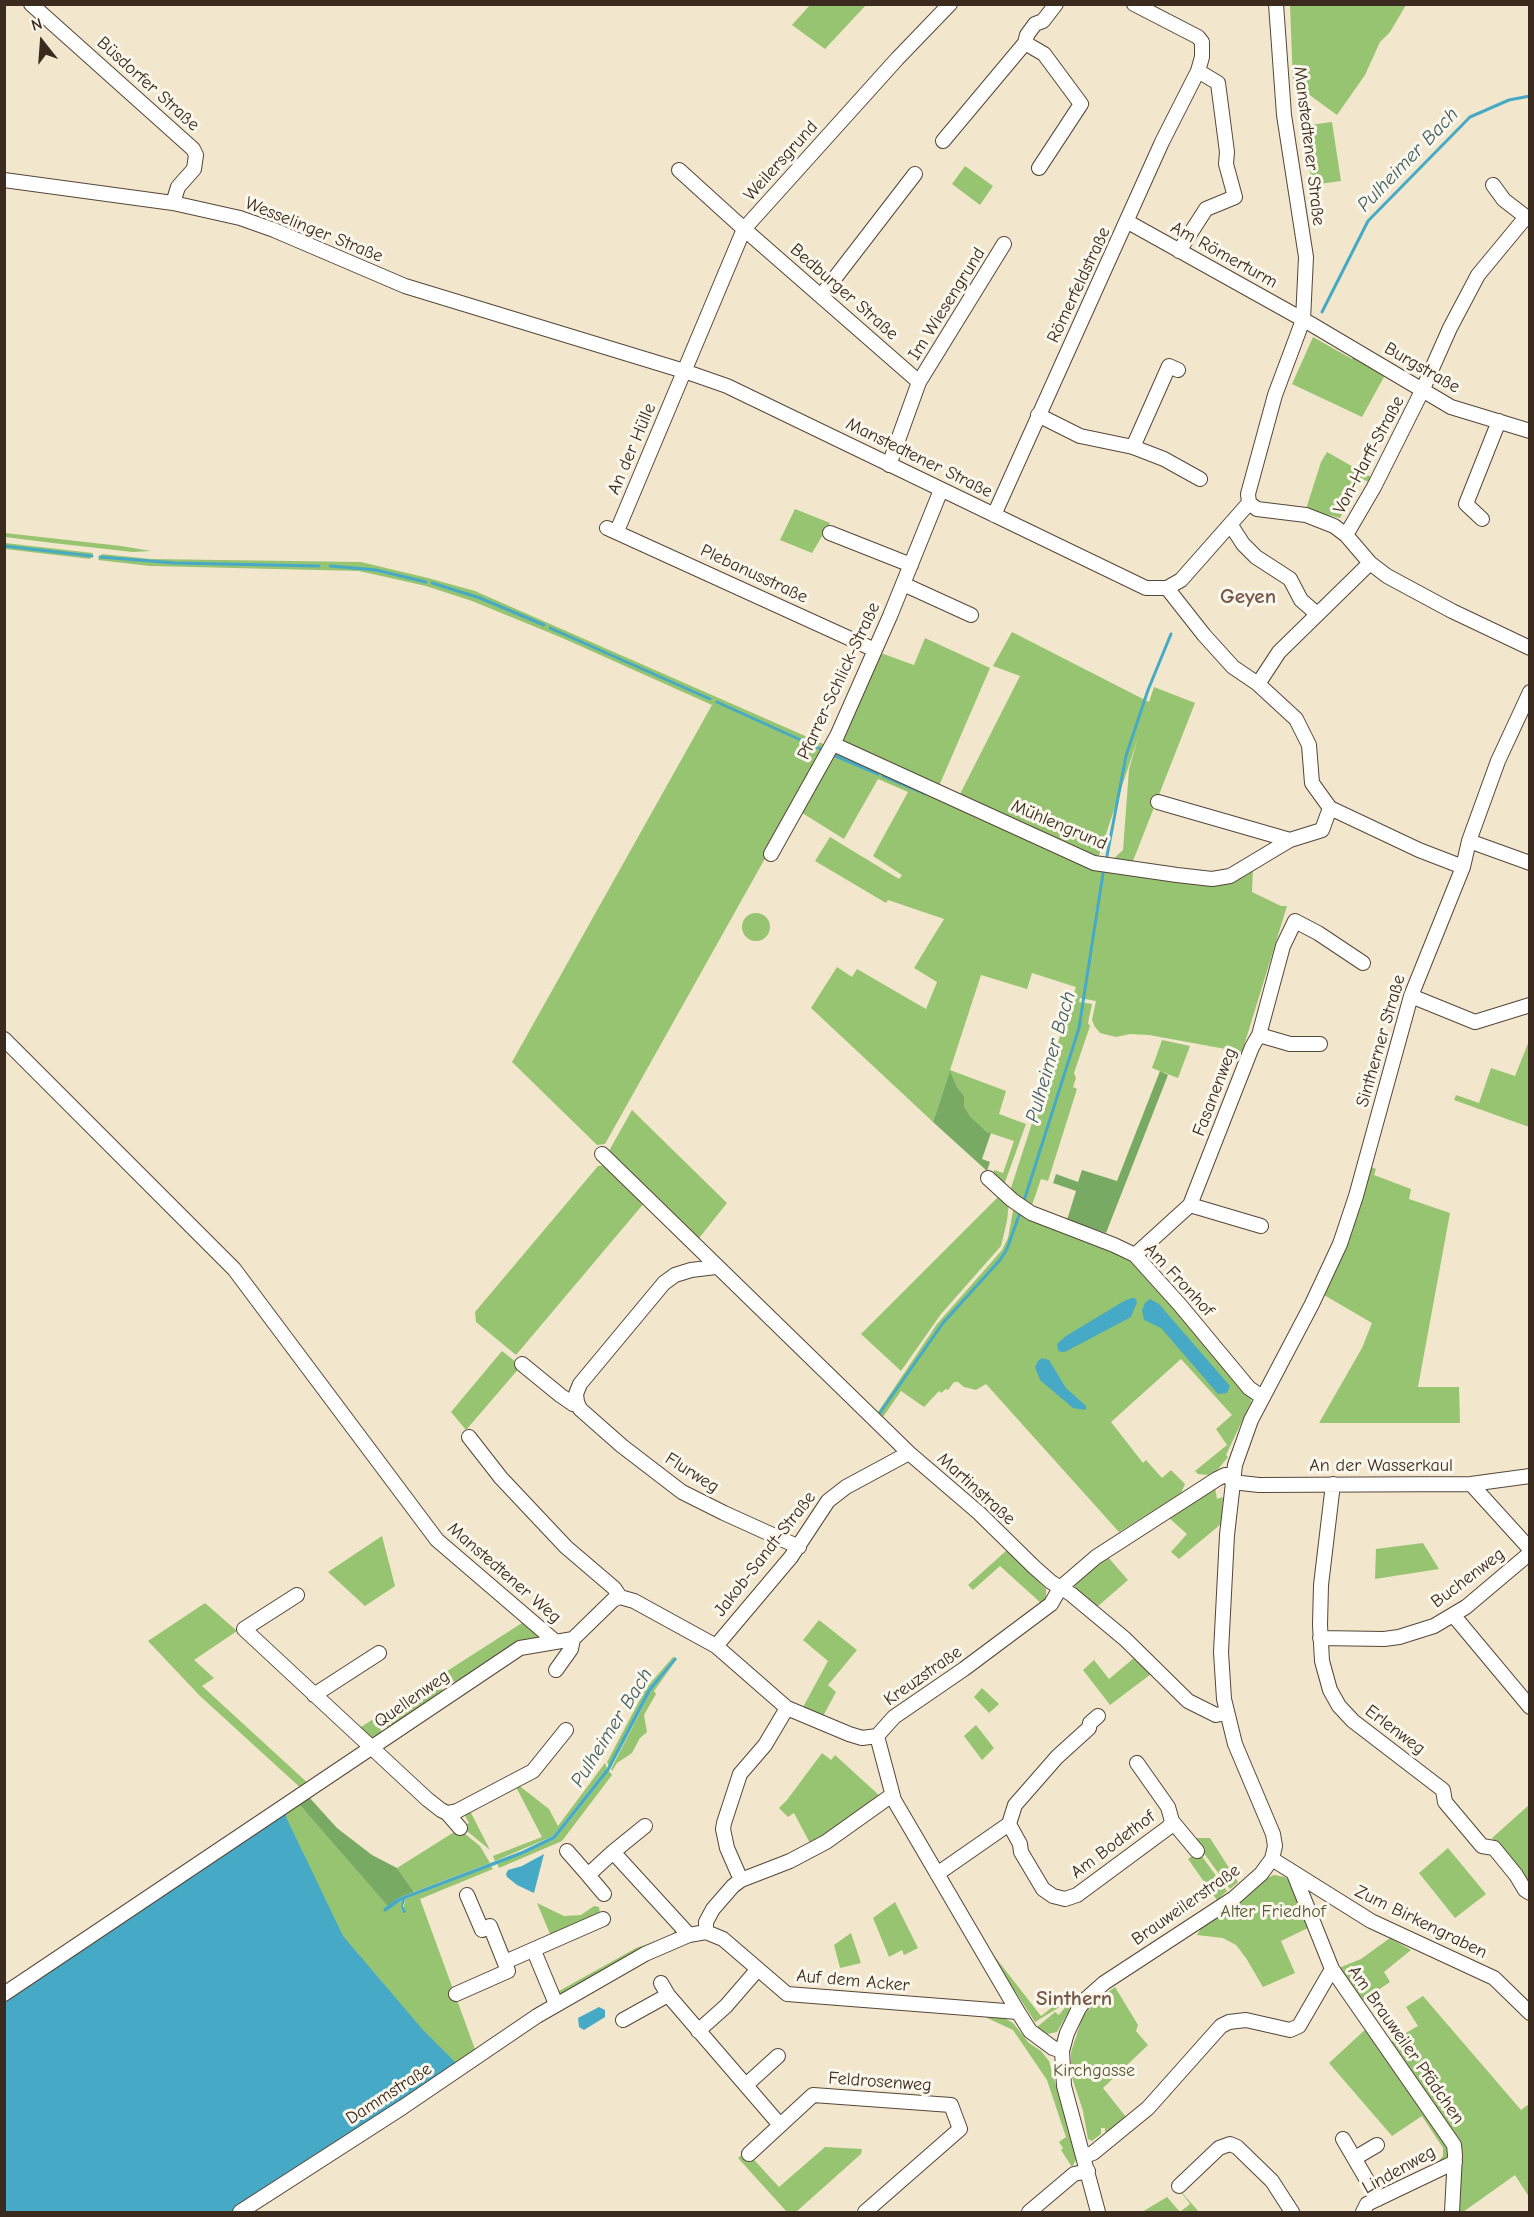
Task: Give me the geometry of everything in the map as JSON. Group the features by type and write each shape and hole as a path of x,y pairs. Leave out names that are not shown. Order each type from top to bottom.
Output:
{"street":[{"name":"Büsdorfer Straße","path":"31,4 193,148 196,155 194,169 178,187 173,203"},
{"name":"Weilersgrund","path":"684,371 744,230 897,59 950,4"},
{"path":"943,141 1025,43 1027,35 1035,24 1043,21 1056,4"},
{"name":"Römerfeldstraße","path":"994,515 1128,222 1162,142 1198,72 1203,50 1198,37 1134,4"},
{"name":"Manstedtener Straße","path":"1249,504 1248,494 1275,395 1303,320 1306,257 1284,115 1276,4"},
{"path":"1025,43 1044,54 1081,104 1039,168"},
{"path":"1179,251 1206,209 1235,196 1226,164 1227,152 1218,83 1198,72"},
{"name":"Bedburger Straße","path":"679,170 744,230 919,382"},
{"path":"821,296 915,174"},
{"name":"Wesselinger Straße","path":"4,180 173,203 219,212 260,225 405,286 568,336"},
{"path":"1493,184 1504,200 1528,218"},
{"name":"Von-Harff-Straße","path":"1346,535 1374,487 1478,275 1528,218"},
{"name":"Am Römerturm","path":"1128,222 1303,320"},
{"name":"Im Wiesengrund","path":"919,382 1004,244"},
{"path":"1279,306 1293,301 1304,293"},
{"name":"Burgstraße","path":"1303,320 1451,407 1530,431"},
{"name":"Manstedtener Straße","path":"568,336 727,386 1146,588 1167,588"},
{"path":"1133,447 1169,366 1178,370"},
{"name":"An der Hülle","path":"612,530 684,371"},
{"path":"889,465 919,382"},
{"path":"1038,415 1080,436 1133,447 1164,459 1200,479"},
{"path":"1482,519 1466,504 1499,421"},
{"name":"Pfarrer-Schlick-Straße","path":"771,854 833,744 903,584 940,490"},
{"path":"1463,867 1419,850 1330,807 1312,783 1310,745 1296,719 1258,684 1233,667 1167,588 1181,580 1249,504 1257,509 1306,515 1334,526 1346,535 1370,563 1387,576 1530,648"},
{"path":"1229,526 1256,557 1290,579 1301,600 1317,614"},
{"name":"Plebanusstraße","path":"612,530 875,650"},
{"path":"830,533 910,565"},
{"path":"1258,684 1279,652 1370,563"},
{"path":"903,584 971,615"},
{"name":"Sintherner Straße","path":"1262,1398 1312,1304 1340,1244 1356,1196 1411,996 1463,867 1469,841 1498,761 1530,692"},
{"name":"Mühlengrund","path":"833,744 1104,865 1220,879 1230,876 1290,840 1322,830 1330,807"},
{"path":"1158,802 1290,840"},
{"path":"1469,841 1530,863"},
{"name":"Fasanenweg","path":"1136,1255 1190,1205 1252,1047 1259,1035 1283,946 1295,921 1313,930 1363,963"},
{"path":"1411,996 1475,1022 1530,1005"},
{"path":"1259,1035 1290,1044 1320,1044"},
{"name":"Manstedtener Weg","path":"4,1040 234,1269 437,1540 556,1642"},
{"name":"Martinstraße","path":"602,1154 909,1453 979,1513 1034,1567 1071,1594 1125,1640 1188,1701 1216,1715 1226,1713"},
{"name":"Am Fronhof","path":"988,1178 1031,1213 1136,1255 1249,1388 1262,1398"},
{"path":"1190,1205 1261,1226"},
{"path":"578,1406 576,1394 580,1383 664,1283 675,1275 712,1263"},
{"name":"Flurweg","path":"522,1364 560,1395 578,1406 622,1446 682,1492 724,1514 799,1547"},
{"path":"1262,1398 1241,1443 1232,1479 1221,1652 1226,1713 1240,1760 1267,1815 1273,1834 1275,1846 1272,1860"},
{"path":"469,1437 501,1478 566,1547 614,1588 620,1597"},
{"name":"Jakob-Sandt-Straße","path":"716,1646 799,1547 824,1506 837,1492 909,1453"},
{"name":"Kreuzstraße","path":"877,1736 894,1717 964,1669 1051,1604 1060,1588 1111,1546 1217,1479 1225,1475 1232,1479"},
{"name":"An der Wasserkaul","path":"1232,1479 1259,1485 1471,1484 1530,1476"},
{"name":"Erlenweg","path":"1333,1484 1321,1586 1320,1638 1325,1676 1330,1690 1339,1706 1358,1726 1443,1790 1445,1802 1482,1846 1494,1848 1525,1890 1530,1893"},
{"path":"1471,1484 1530,1551"},
{"name":"Buchenweg","path":"1320,1638 1384,1639 1422,1631 1454,1616 1530,1551"},
{"path":"297,1595 244,1629 428,1799 447,1813 460,1828"},
{"path":"556,1670 572,1649 573,1639 613,1600 620,1597 634,1601 716,1646 787,1708 849,1734 862,1738 877,1736 892,1795 1018,2012 1030,2031 1053,2048 1062,2051"},
{"path":"1454,1616 1530,1707"},
{"name":"Quellenweg","path":"4,1994 520,1648 573,1639"},
{"path":"314,1695 379,1653"},
{"path":"741,1880 727,1848 724,1822 740,1774 765,1745 787,1708"},
{"path":"937,1874 1009,1824 1015,1805 1057,1757 1089,1728 1090,1723 1098,1716"},
{"path":"447,1813 457,1811 533,1771 566,1730"},
{"name":"Am Bodethof","path":"1137,1763 1168,1807 1172,1821 1197,1851"},
{"path":"706,1932 706,1922 713,1909 741,1880 790,1861 826,1842 892,1795"},
{"name":"Am Bodethof","path":"1009,1824 1020,1844 1021,1852 1043,1889 1053,1896 1065,1899 1077,1895 1170,1827 1172,1821"},
{"path":"588,1875 645,1826"},
{"path":"567,1851 604,1894"},
{"path":"613,1852 689,1935"},
{"name":"Zum Birkengraben","path":"1272,1860 1371,1922 1494,1978 1530,2013"},
{"name":"Brauweilerstraße","path":"1098,2212 1065,2086 1062,2051 1071,2021 1086,1999 1104,1983 1234,1898 1261,1874 1272,1860"},
{"path":"1084,2156 1093,2153 1148,2108 1221,2026 1229,2022 1246,2020 1290,2030 1299,2026 1332,1969 1294,1874"},
{"path":"456,1994 508,1971 490,1926 482,1930 467,1895"},
{"path":"505,1962 603,1919"},
{"name":"Dammstraße","path":"240,2212 395,2113 556,2004 645,1954 689,1935 706,1932"},
{"name":"Auf dem Acker","path":"706,1932 729,1943 787,1994 1018,2012"},
{"path":"534,1951 556,2004"},
{"path":"698,2031 726,2006 758,1969"},
{"name":"Am Brauweiler Pfädchen","path":"1332,1969 1455,2150 1452,2212"},
{"path":"623,2020 664,1989 780,2125"},
{"path":"746,2085 778,2056"},
{"name":"Feldrosenweg","path":"749,2154 813,2095 951,2105 960,2129 865,2212"},
{"path":"1343,2139 1378,2199"},
{"path":"1179,2186 1221,2146 1230,2144 1243,2152 1276,2185 1292,2212"},
{"path":"1355,2158 1377,2145"},
{"name":"Lindenweg","path":"1363,2212 1367,2205 1378,2199 1455,2162"},
{"path":"1029,2212 1074,2174 1088,2171"}],"green space":[{"path":"810,5 866,5 825,49 792,25"},
{"path":"1290,5 1406,5 1390,32 1380,42 1365,75 1337,115 1293,83"},
{"path":"1332,122 1341,181 1312,185 1303,126"},
{"path":"965,166 993,186 980,205 952,184"},
{"path":"1313,337 1352,359 1354,356 1385,375 1362,417 1292,384"},
{"path":"1327,452 1371,477 1368,482 1361,478 1340,518 1306,509 1321,462"},
{"path":"795,509 830,523 812,553 780,540"},
{"path":"5,533 151,551 133,552 53,543 5,537"},
{"path":"5,543 93,553 90,559 5,549"},
{"path":"102,554 151,559 361,562 428,578 475,591 828,746 605,1144 597,1145 512,1062 712,705 560,637 472,601 426,586 359,571 150,566 98,560"},
{"path":"1012,632 1149,702 1154,687 1195,703 1131,866 1110,862 1123,850 1129,769 1138,738 1098,858 960,794 1020,676 993,666"},
{"path":"925,638 990,668 939,786 843,744 842,734 878,652 914,665"},
{"path":"834,749 1084,860 1225,882 1253,869 1252,892 1281,906 1287,906 1242,1052 1149,1035 1130,1034 1116,1037 1100,1033 1092,1020 1096,1001 1080,998 1079,1002 1092,1004 1088,1023 1090,1026 1074,1073 1076,1078 1073,1087 1077,1089 1048,1181 1041,1179 1031,1208 1012,1193 1011,1188 1076,987 1032,973 1027,989 981,975 950,1070 1006,1091 999,1114 1026,1124 1004,1185 993,1176 994,1170 1003,1173 1014,1141 987,1132 970,1116 964,1106 964,1096 950,1072 933,1122 811,1008 837,967 852,977 857,969 926,1009 937,982 914,968 944,919 888,900 886,903 815,861 830,837 899,879 902,875 873,856 908,792 878,779 844,839 799,811"},
{"path":"756,913 766,917 770,927 766,937 756,941 746,937 742,927 746,917"},
{"path":"1162,1040 1190,1046 1178,1078 1152,1068"},
{"path":"1529,1041 1529,1127 1454,1100 1456,1095 1479,1103 1491,1068 1515,1076"},
{"path":"950,1071 964,1096 964,1106 970,1116 991,1133 982,1159 990,1162 987,1171 933,1122"},
{"path":"1160,1071 1168,1075 1106,1233 1067,1220 1076,1191 1053,1183 1056,1174 1078,1182 1082,1170 1117,1181"},
{"path":"632,1110 727,1203 696,1242 611,1159 610,1149"},
{"path":"607,1165 645,1202 516,1355 476,1322 475,1312 598,1166"},
{"path":"1369,1166 1376,1169 1374,1175 1411,1189 1409,1199 1450,1213 1418,1387 1459,1387 1460,1423 1319,1423 1362,1348 1372,1323 1324,1295"},
{"path":"1001,1194 1009,1202 1001,1246 941,1314 901,1371 861,1334"},
{"path":"1014,1206 1126,1256 1162,1290 1251,1399 1226,1455 1228,1457 1218,1469 1208,1475 1198,1474 1195,1471 1227,1445 1216,1429 1232,1415 1181,1359 1111,1422 1143,1463 1146,1460 1162,1478 1171,1470 1185,1484 1181,1493 1119,1532 986,1384 976,1390 954,1382 948,1390 941,1393 939,1391 924,1407 901,1391 883,1417 878,1412 937,1324 1002,1250 1008,1238"},
{"path":"502,1351 521,1366 466,1430 451,1412"},
{"path":"1215,1487 1217,1499 1223,1497 1221,1524 1179,1559 1171,1552 1187,1534 1168,1517"},
{"path":"382,1536 395,1586 365,1606 328,1572"},
{"path":"1423,1543 1439,1569 1375,1579 1376,1549"},
{"path":"1007,1550 1046,1589 1046,1597 1042,1604 1000,1566 973,1590 968,1585"},
{"path":"1107,1556 1128,1580 1097,1607 1076,1590 1075,1583"},
{"path":"205,1603 237,1631 194,1660 214,1678 202,1686 311,1786 304,1791 200,1696 148,1641"},
{"path":"507,1606 542,1636 540,1640 511,1645 456,1682 453,1681 444,1673 522,1623 505,1607"},
{"path":"819,1620 857,1650 828,1685 836,1692 822,1718 802,1709 828,1661 803,1640"},
{"path":"675,1657 648,1689 609,1766 607,1762 646,1688"},
{"path":"1134,1658 1151,1674 1110,1705 1083,1670 1094,1660 1109,1679"},
{"path":"677,1659 654,1691 656,1694 644,1715 647,1732 640,1738 632,1753 617,1763 612,1771 651,1691"},
{"path":"436,1678 443,1691 388,1728 385,1724 379,1727 382,1732 369,1740 358,1729"},
{"path":"982,1688 999,1704 989,1713 974,1697"},
{"path":"976,1725 994,1748 982,1760 964,1736"},
{"path":"822,1753 831,1760 835,1755 881,1797 811,1845 794,1813 788,1817 779,1808"},
{"path":"605,1763 607,1768 553,1836 495,1861 493,1856 542,1837 515,1785 517,1784 549,1809 558,1826"},
{"path":"609,1771 612,1775 562,1841 499,1868 497,1863 524,1854 555,1839"},
{"path":"308,1796 337,1828 372,1855 397,1868 414,1892 396,1899 388,1906 298,1803"},
{"path":"298,1803 387,1904 388,1906 383,1909 403,1900 401,1907 403,1913 405,1899 491,1866 493,1869 420,1899 476,2052 458,2065 5,2212 286,1817 288,1809"},
{"path":"1529,1805 1529,1881 1492,1838"},
{"path":"469,1809 490,1850 462,1827 469,1823 464,1814"},
{"path":"459,1829 480,1846 490,1863 414,1892 397,1868"},
{"path":"1188,1838 1210,1838 1238,1882 1230,1889 1203,1852"},
{"path":"1448,1848 1486,1894 1455,1918 1419,1873"},
{"path":"1195,1854 1201,1855 1227,1891 1217,1900 1188,1859"},
{"name":"Alter Friedhof","path":"1274,1875 1285,1877 1293,1884 1308,1928 1281,1941 1295,1973 1263,1987 1236,1945 1223,1938 1197,1935 1201,1928 1231,1909 1267,1878"},
{"path":"895,1902 918,1948 904,1955 902,1950 889,1957 873,1918"},
{"path":"537,1903 564,1916 581,1915 594,1906 599,1907 600,1913 550,1934"},
{"path":"678,1928 675,1934 648,1945 559,1995 540,1949 559,1991 636,1948 670,1936"},
{"path":"851,1933 861,1963 840,1968 834,1945"},
{"path":"1390,1938 1411,1950 1384,1972 1390,1982 1359,2003 1336,1969 1361,1959"},
{"path":"985,1944 1041,2016 1064,1998 1065,2000 1058,2008 1035,2022"},
{"name":"Kirchgasse","path":"1115,1987 1138,2025 1136,2031 1148,2045 1103,2088 1126,2117 1108,2132 1105,2132 1105,2128 1101,2128 1101,2134 1092,2141 1088,2139 1083,2111 1071,2074 1071,2052 1083,2016 1096,2001"},
{"path":"1423,1996 1521,2110 1529,2104 1529,2197 1515,2175 1463,2212 1454,2212 1458,2153 1385,2045 1418,2026 1406,2007"},
{"path":"1066,2006 1070,2009 1057,2032 1047,2034 1037,2027 1055,2012 1059,2015"},
{"path":"985,2017 1004,2018 1013,2023 1029,2043 1041,2051 1049,2061 1077,2158 1072,2167 1061,2150 1063,2148 1059,2142 1066,2137 1047,2080 1013,2030"},
{"path":"1368,2027 1452,2153 1439,2162 1437,2163 1443,2156 1443,2148 1422,2116 1392,2136 1329,2063"},
{"path":"825,2147 862,2149 861,2154 796,2212 787,2212 738,2158 746,2151 779,2187"},
{"path":"1178,2188 1199,2212 1180,2212 1190,2204"},
{"path":"1167,2197 1180,2212 1142,2212"}],"water":[{"path":"1135,1298 1137,1302 1131,1317 1065,1352 1058,1350 1057,1344 1066,1336"},
{"path":"1150,1299 1159,1304 1230,1386 1227,1393 1218,1394 1161,1328 1144,1320 1142,1310"},
{"path":"1042,1358 1049,1360 1066,1388 1086,1406 1086,1410 1073,1408 1040,1380 1035,1367"},
{"path":"675,1657 677,1659 651,1691 609,1771 555,1839 524,1854 405,1899 403,1906 406,1912 403,1913 401,1907 402,1900 385,1912 383,1909 396,1899 522,1851 553,1836 607,1768 648,1689"},
{"path":"288,1809 286,1817 343,1936 423,2030 458,2065 368,2126 232,2212 5,2212 5,1999"},
{"path":"544,1854 534,1893 507,1877 508,1870 522,1866"},
{"path":"599,2007 605,2010 605,2017 584,2030 579,2027 578,2018"}],"waterway":[{"name":"Pulheimer Bach","path":"1322,312 1368,221 1470,117 1509,100 1530,96"},
{"path":"4,546 92,556"},
{"path":"100,557 175,563 319,566"},
{"path":"330,566 376,570 426,582"},
{"path":"432,583 480,598 544,625"},
{"path":"550,628 710,699"},
{"name":"Pulheimer Bach","path":"1106,861 1126,756 1148,690 1171,634"},
{"path":"717,702 825,751"},
{"path":"831,754 878,774"},
{"path":"883,776 926,794"},
{"name":"Pulheimer Bach","path":"1023,1204 1079,1028 1104,867"},
{"name":"Pulheimer Bach","path":"879,1414 943,1323 1000,1260 1007,1249 1021,1210"}],"district":[{"name":"Geyen","path":"1248,597"},
{"name":"Sinthern","path":"1074,1999"}]}
